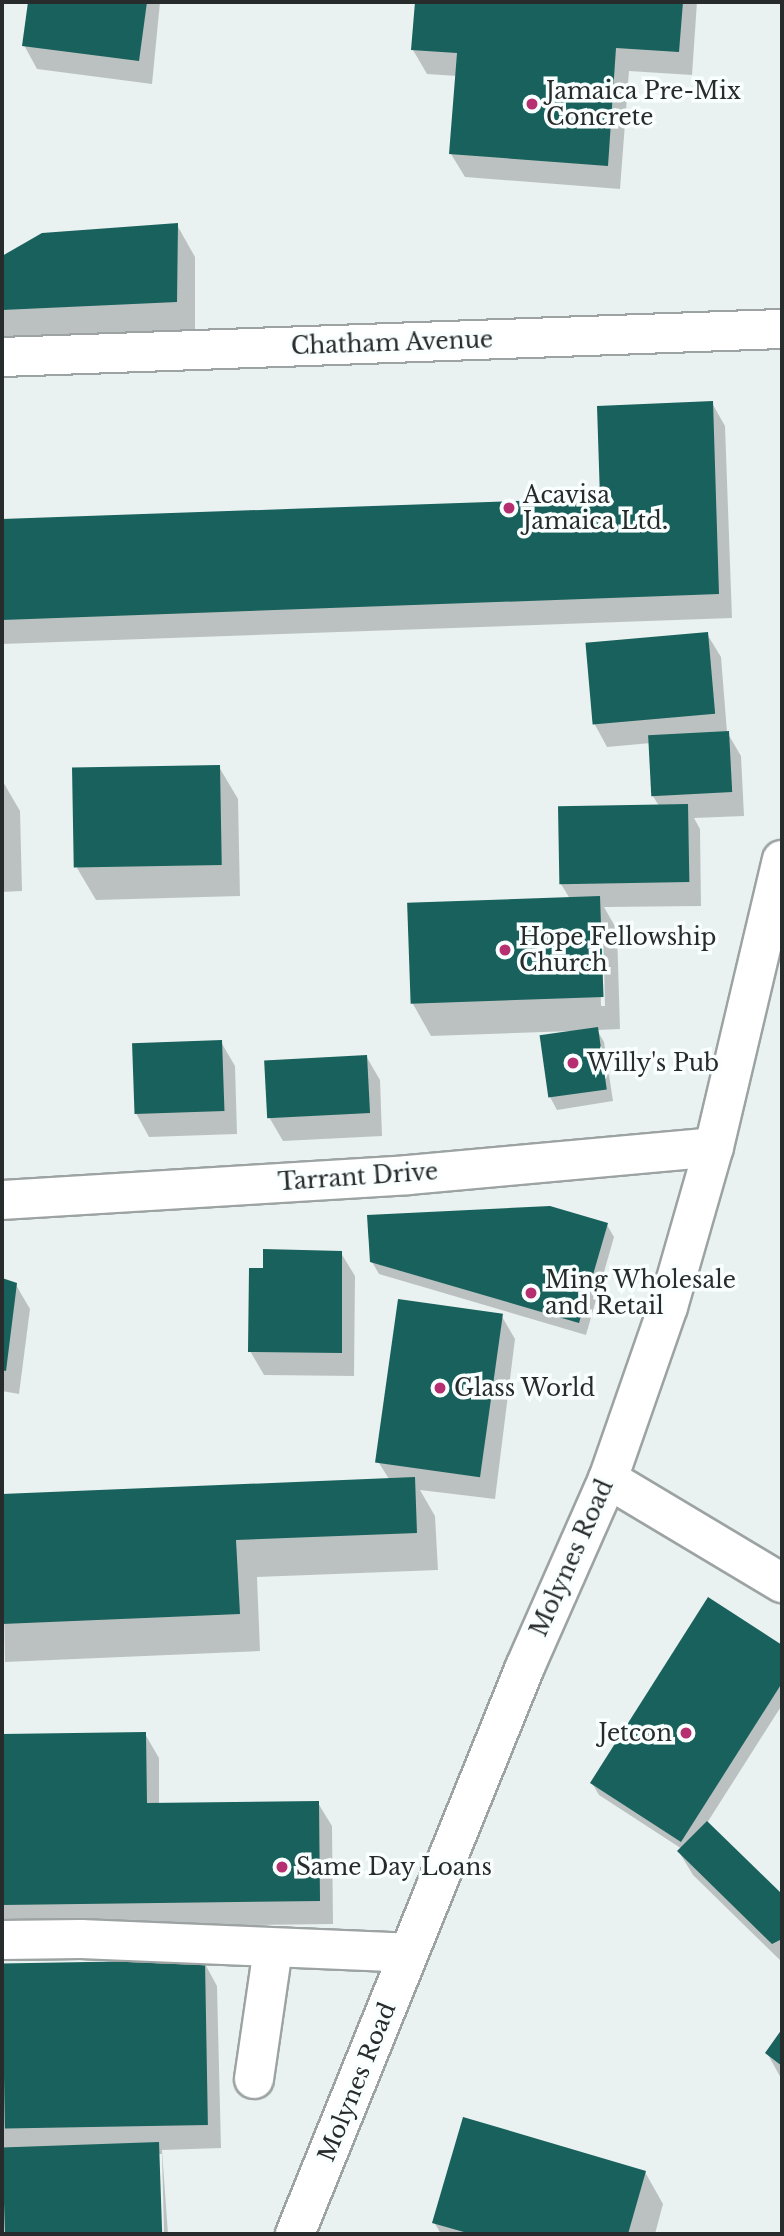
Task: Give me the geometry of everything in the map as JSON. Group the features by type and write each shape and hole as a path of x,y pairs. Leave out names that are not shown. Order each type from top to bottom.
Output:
{"main road":[{"name":"Chatham Avenue","path":"2,357 782,329"},
{"name":"Molynes Road","path":"295,2234 525,1667 608,1479 668,1307 714,1147 782,860"},
{"name":"Tarrant Drive","path":"2,1200 408,1175 714,1147"},
{"path":"608,1479 782,1583"},
{"path":"2,1940 81,1939 409,1953"},
{"path":"254,2079 273,1948"}],"building":[{"path":"28,2 147,2 139,61 22,46"},
{"name":"Jamaica Pre-Mix Concrete","path":"415,2 683,2 679,52 616,48 608,166 449,154 457,53 411,50"},
{"path":"178,223 177,302 2,310 2,256 42,233"},
{"name":"Acavisa Jamaica Ltd.","path":"713,401 719,594 2,620 2,519 600,498 597,406"},
{"path":"708,632 715,714 593,724 585,643"},
{"path":"729,731 732,792 651,796 648,735"},
{"path":"220,765 222,865 74,868 72,768"},
{"path":"688,804 689,882 559,884 558,806"},
{"name":"Hope Fellowship Church","path":"600,896 604,997 411,1004 407,903"},
{"name":"Willy's Pub","path":"598,1027 607,1089 548,1098 540,1035"},
{"path":"222,1040 224,1111 135,1114 132,1043"},
{"path":"367,1055 370,1113 267,1118 264,1060"},
{"name":"Ming Wholesale and Retail","path":"550,1206 608,1223 579,1323 370,1262 367,1215"},
{"path":"263,1249 342,1251 342,1353 248,1352 249,1268 263,1268"},
{"path":"2,1278 17,1283 6,1371 2,1370"},
{"name":"Glass World","path":"398,1299 503,1314 480,1477 375,1462"},
{"path":"415,1477 417,1533 236,1540 240,1614 2,1624 2,1494"},
{"name":"Jetcon","path":"708,1597 782,1645 782,1683 681,1842 590,1783"},
{"path":"146,1732 147,1803 319,1801 320,1901 2,1905 2,1734"},
{"path":"707,1821 782,1894 782,1939 772,1944 677,1851"},
{"path":"205,1960 208,2125 5,2129 2,1964"},
{"path":"782,2029 782,2066 765,2053"},
{"path":"463,2117 646,2171 628,2234 471,2234 432,2223"},
{"path":"159,2142 162,2232 5,2234 2,2147"}],"place":[{"name":"Jamaica Pre-Mix Concrete","path":"532,104"},
{"name":"Acavisa Jamaica Ltd.","path":"509,508"},
{"name":"Hope Fellowship Church","path":"505,950"},
{"name":"Willy's Pub","path":"573,1063"},
{"name":"Ming Wholesale and Retail","path":"531,1293"},
{"name":"Glass World","path":"440,1388"},
{"name":"Jetcon","path":"686,1733"},
{"name":"Same Day Loans","path":"282,1867"}]}
